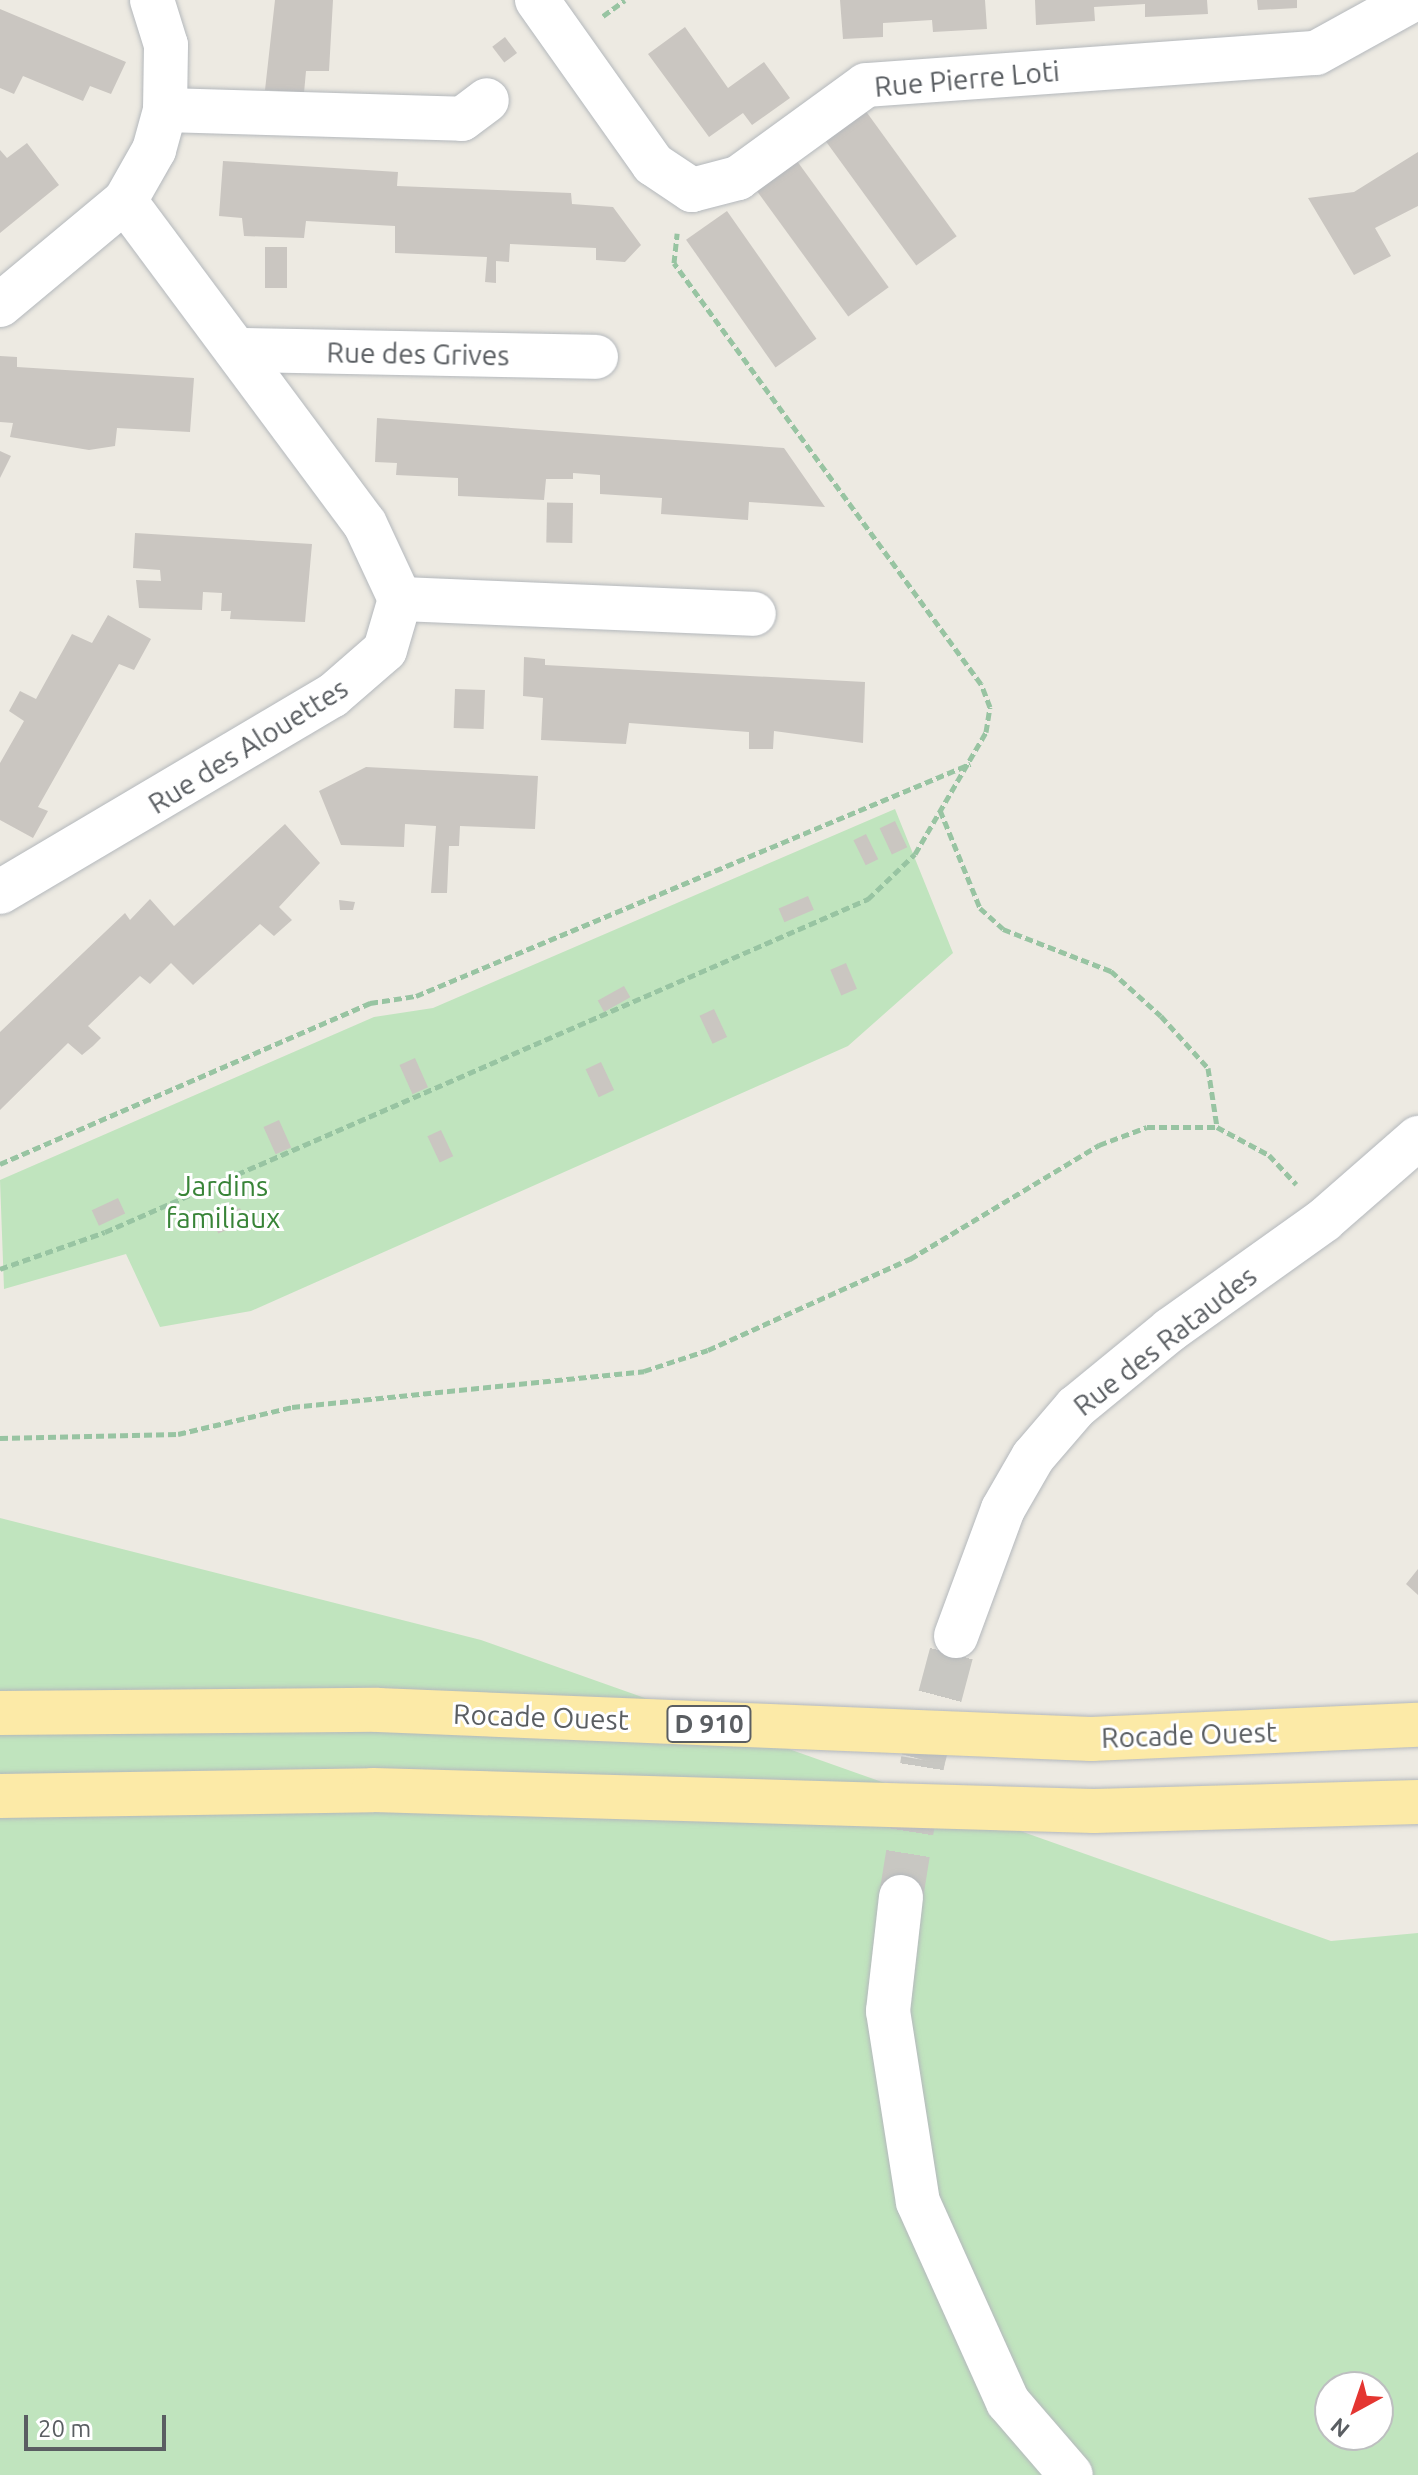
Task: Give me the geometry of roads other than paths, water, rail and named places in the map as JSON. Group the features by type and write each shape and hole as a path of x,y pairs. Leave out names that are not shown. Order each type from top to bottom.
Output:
{"main road":[{"name":"Rocade Ouest","path":"0,1713 378,1710 1062,1739 1418,1725"},
{"path":"0,1796 373,1790 1094,1811 1418,1802"}],"street":[{"path":"0,305 125,201 154,150 165,110 166,45 152,0"},
{"name":"Rue Pierre Loti","path":"537,0 653,164 692,190 738,178 866,85 1316,53 1412,0"},
{"path":"165,110 462,119 487,100"},
{"path":"125,201 241,350 365,524 400,599 754,614"},
{"name":"Rue des Grives","path":"241,350 596,357"},
{"name":"Rue des Alouettes","path":"0,892 332,696 385,650 400,599"},
{"name":"Rue des Rataudes","path":"956,1636 1003,1509 1033,1457 1076,1407 1324,1220 1418,1138"},
{"path":"901,1897 888,2011 918,2202 1008,2402 1071,2475"}],"tunnel":[{"path":"901,1897 923,1760 956,1636"}],"park label":[{"name":"Jardins familiaux","path":"223,1202"}]}
